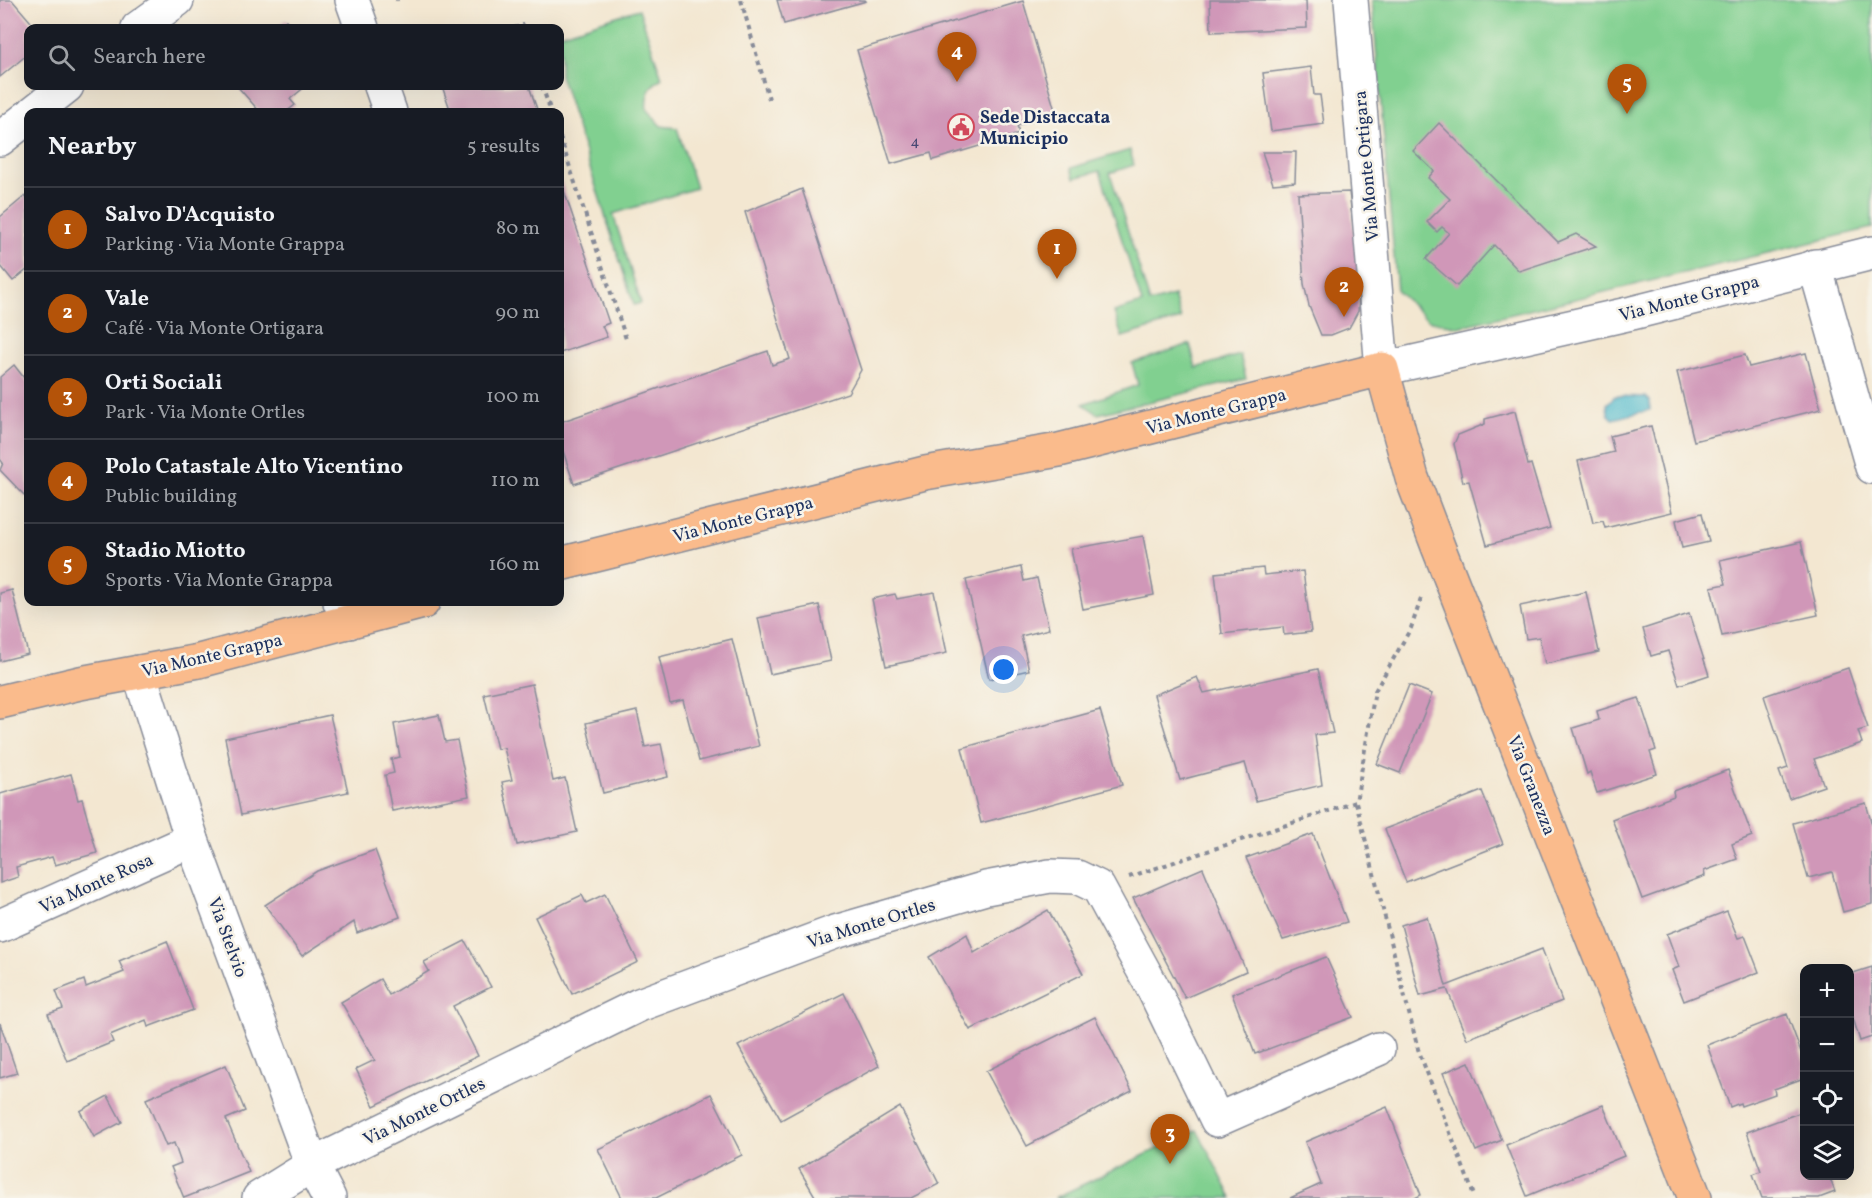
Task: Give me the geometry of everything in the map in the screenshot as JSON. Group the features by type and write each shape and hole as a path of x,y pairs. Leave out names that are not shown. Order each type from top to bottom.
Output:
{"main road":[{"name":"Via Monte Grappa","path":"564,563 925,473 1059,450 1382,369"},
{"name":"Via Granezza","path":"1382,369 1420,498 1695,1198"},
{"name":"Via Monte Grappa","path":"0,702 199,661 345,612 392,606"}],"street":[{"path":"144,24 177,0"},
{"path":"352,0 361,24"},
{"name":"Via Monte Ortigara","path":"1351,0 1382,369"},
{"path":"39,108 62,90"},
{"path":"382,90 389,108"},
{"path":"0,140 24,120"},
{"name":"Via Monte Grappa","path":"1382,369 1632,313 1872,253"},
{"path":"1815,266 1872,467"},
{"name":"Via Stelvio","path":"139,672 192,840 312,1165 329,1198"},
{"name":"Via Monte Rosa","path":"0,926 192,840"},
{"name":"Via Monte Ortles","path":"259,1198 312,1165 639,1005 836,932 986,888 1050,876 1077,877 1098,887"},
{"path":"1098,887 1153,988 1217,1120 1378,1049"}],"path":[{"path":"741,0 769,99"},
{"path":"543,90 550,108"},
{"path":"564,149 627,342"},
{"path":"1422,596 1411,628 1375,691 1356,802 1418,1049 1474,1198"},
{"path":"1098,887 1356,802"}],"green space":[{"path":"1372,0 1872,0 1872,228 1458,327 1428,320 1397,291"},
{"path":"639,9 662,78 649,92 647,110 661,126 677,128 696,188 613,214 641,303 634,305 564,87 564,33"},
{"path":"1130,150 1134,165 1110,173 1150,303 1174,296 1181,319 1122,337 1114,312 1142,303 1100,171 1074,178 1071,168"},
{"path":"1190,344 1196,368 1240,355 1246,379 1098,414 1083,404 1138,385 1132,363"},
{"path":"1197,1130 1232,1198 1055,1198"}],"water":[{"path":"1615,396 1646,397 1650,401 1650,410 1613,419 1608,414 1607,404"}],"building":[{"path":"0,0 12,0 33,24 24,24 24,57 0,77"},
{"path":"777,0 865,0 866,1 784,24"},
{"path":"1210,0 1306,0 1307,28 1211,32"},
{"path":"1023,1 1056,114 1017,126 1019,134 933,160 931,153 891,164 857,50"},
{"path":"1311,67 1314,95 1320,95 1324,124 1271,131 1263,73"},
{"path":"241,90 301,90 290,99 295,105 291,108 256,108"},
{"path":"443,90 530,90 537,108 450,108"},
{"path":"1439,123 1558,242 1576,234 1596,246 1519,271 1494,245 1457,286 1426,259 1449,233 1442,227 1437,232 1427,222 1450,199 1428,178 1434,171 1413,151"},
{"path":"1262,152 1296,152 1295,182 1273,184"},
{"path":"802,189 861,370 848,393 574,484 564,454 564,421 768,351 772,365 790,359 745,212"},
{"path":"564,191 609,323 602,326 607,337 564,352"},
{"path":"1349,192 1360,280 1358,311 1349,328 1331,335 1321,335 1309,306 1304,284 1298,194"},
{"path":"24,197 24,272 13,281 0,265 0,217"},
{"path":"1806,353 1821,409 1694,441 1677,372 1745,355 1749,367"},
{"path":"14,365 24,378 24,495 0,470 3,463 0,459 0,377"},
{"path":"1515,411 1528,465 1531,464 1550,528 1487,545 1469,481 1463,482 1454,444 1458,435 1485,424 1485,419"},
{"path":"1651,426 1672,512 1605,528 1603,521 1593,523 1578,461 1614,452 1610,436"},
{"path":"1702,513 1709,542 1682,548 1676,520"},
{"path":"1143,536 1154,595 1083,609 1071,549"},
{"path":"1801,542 1818,615 1722,636 1711,587 1726,584 1720,560"},
{"path":"1021,567 1024,581 1037,578 1049,629 1021,636 1029,670 989,679 966,580"},
{"path":"1263,568 1264,575 1303,571 1311,632 1284,635 1283,627 1222,634 1215,573"},
{"path":"12,590 28,654 0,661 0,593"},
{"path":"934,592 947,653 886,666 872,599 895,594 897,599"},
{"path":"1586,592 1599,652 1545,664 1539,637 1526,639 1520,606"},
{"path":"819,605 831,661 770,674 758,618"},
{"path":"1689,614 1709,675 1679,685 1668,651 1651,656 1643,629"},
{"path":"732,639 759,746 699,761 683,700 670,703 659,657"},
{"path":"1848,668 1868,728 1858,731 1862,743 1814,759 1824,786 1789,798 1779,771 1788,768 1764,696"},
{"path":"1318,669 1333,733 1315,735 1322,785 1256,801 1245,763 1180,780 1154,695 1197,677 1204,693"},
{"path":"532,684 553,781 565,778 577,832 517,845 502,782 512,780 504,748 497,749 484,694"},
{"path":"1409,685 1432,694 1400,773 1377,764"},
{"path":"1639,698 1656,750 1650,752 1657,774 1597,793 1590,772 1587,774 1573,728 1599,720 1597,711"},
{"path":"1100,710 1122,785 981,823 962,748"},
{"path":"637,711 645,747 661,744 668,777 603,793 586,723"},
{"path":"330,715 348,792 241,815 225,738"},
{"path":"439,715 445,742 457,740 469,796 392,811 385,775 394,773 391,759 400,757 394,724"},
{"path":"1728,770 1752,836 1732,844 1737,859 1704,871 1705,876 1642,899 1612,819 1674,796 1673,791"},
{"path":"71,774 78,800 82,799 97,853 55,865 52,857 16,867 18,877 0,883 0,794"},
{"path":"1482,791 1503,844 1406,882 1385,829"},
{"path":"1866,803 1872,825 1872,904 1843,912 1832,872 1808,878 1793,823"},
{"path":"1313,834 1347,922 1283,940 1246,858"},
{"path":"375,850 400,917 357,933 354,922 302,956 265,905 317,871"},
{"path":"1203,868 1246,971 1185,998 1133,898"},
{"path":"605,894 638,962 572,994 535,917 582,895 586,903"},
{"path":"1048,910 1083,974 970,1030 929,957 967,934 974,953"},
{"path":"1727,911 1738,938 1745,936 1759,972 1684,1001 1672,970 1679,967 1667,934"},
{"path":"1427,917 1446,986 1542,949 1562,1001 1467,1039 1447,989 1420,996 1401,925"},
{"path":"167,941 193,1010 148,1027 146,1020 110,1035 113,1042 67,1061 48,1014 63,1009 56,991 84,980 86,987 124,972 119,961"},
{"path":"465,941 491,987 453,1006 478,1056 374,1106 356,1069 375,1060 341,1002 380,979 389,995 429,971 424,962"},
{"path":"1326,957 1353,1017 1255,1054 1232,994"},
{"path":"1872,967 1872,1037 1860,1041 1854,1021 1854,973"},
{"path":"844,993 879,1066 781,1120 738,1046"},
{"path":"1787,1014 1800,1049 1800,1079 1774,1089 1775,1094 1741,1106 1740,1103 1730,1107 1707,1045"},
{"path":"1095,1017 1132,1091 1027,1146 986,1071"},
{"path":"0,1023 17,1073 0,1078"},
{"path":"1469,1062 1502,1140 1476,1151 1443,1073"},
{"path":"226,1065 245,1111 226,1119 249,1172 184,1198 171,1167 181,1163 174,1143 166,1146 146,1099"},
{"path":"711,1094 742,1155 656,1198 622,1198 598,1149"},
{"path":"108,1096 122,1122 94,1137 80,1111"},
{"path":"1603,1105 1624,1156 1527,1196 1506,1145"},
{"path":"900,1107 939,1184 911,1198 816,1198 799,1169"},
{"path":"1387,1107 1421,1195 1415,1198 1290,1198 1321,1184 1305,1142"},
{"path":"1800,1112 1800,1180 1830,1180 1835,1192 1819,1198 1762,1198 1753,1174 1761,1171 1747,1132"}],"place":[{"name":"Polo Catastale Alto Vicentino","path":"957,82"},
{"name":"Stadio Miotto","path":"1627,114"},
{"name":"Sede Distaccata Municipio","path":"961,127"},
{"name":"Salvo D'Acquisto","path":"1057,279"},
{"name":"Vale","path":"1344,317"},
{"name":"Orti Sociali","path":"1170,1164"}]}
